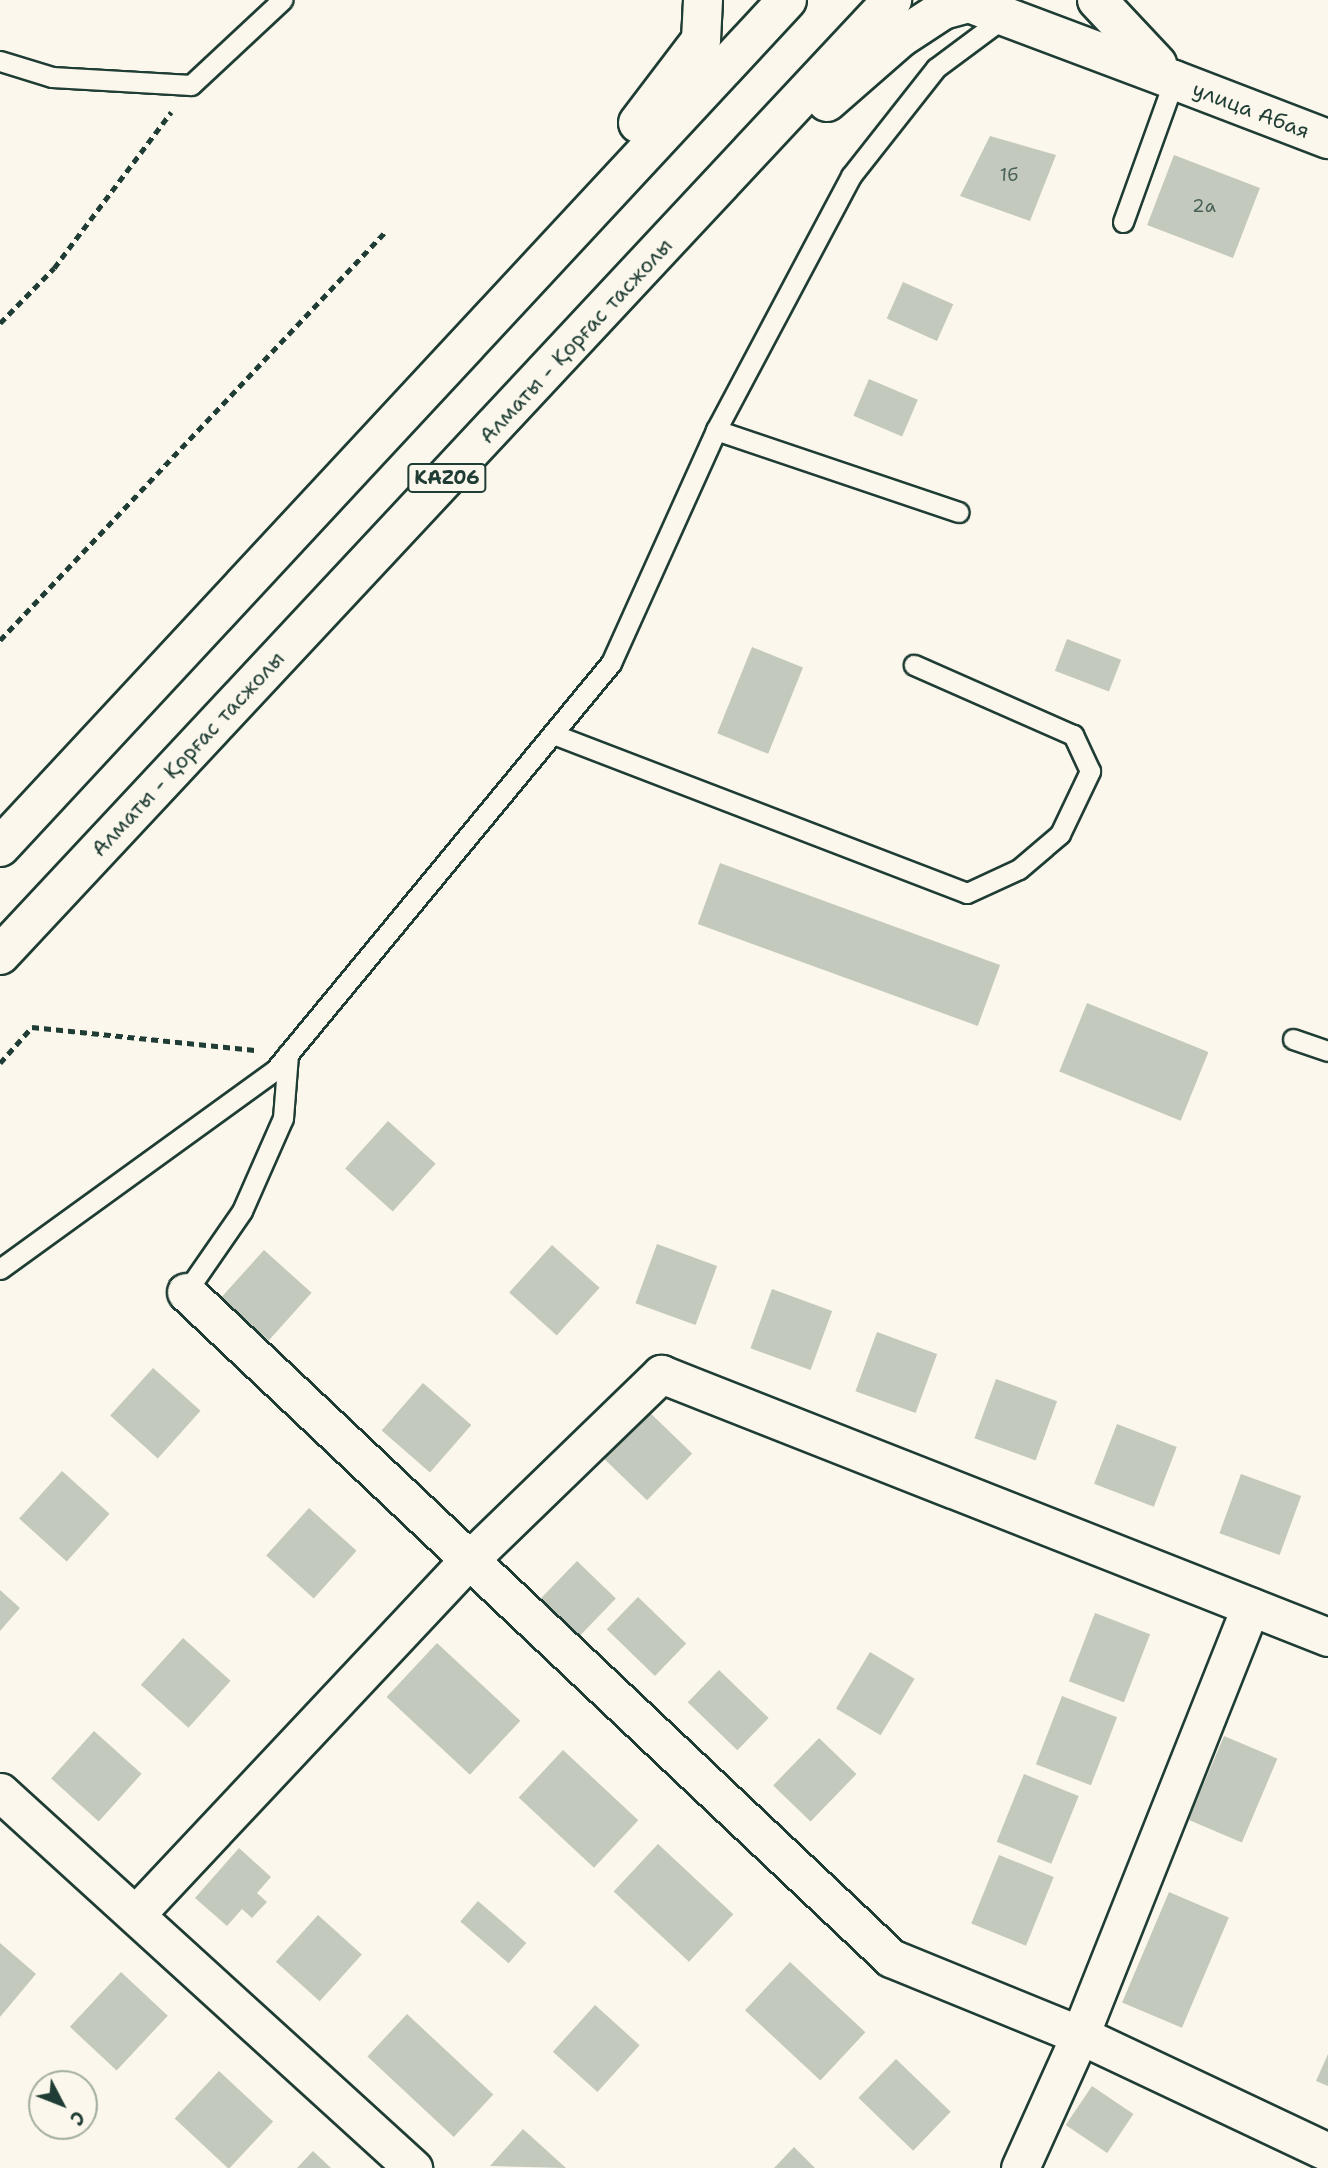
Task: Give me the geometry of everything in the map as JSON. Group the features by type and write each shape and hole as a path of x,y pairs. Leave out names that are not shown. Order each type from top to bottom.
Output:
{"main road":[{"path":"439,374 467,311 670,88 701,40 703,0"},
{"path":"0,847 787,0"},
{"name":"Алматы - Қорғас тасжолы","path":"0,955 773,131 892,0"},
{"path":"1097,0 1115,26 1174,80"},
{"name":"улица Абая","path":"773,131 829,101 943,10 968,3 1008,14 1328,139"}],"street":[{"path":"186,1292 466,1563 891,1958 1080,2035 1328,2152"},
{"path":"136,1914 466,1563 660,1374 1328,1637"},
{"path":"1020,2168 1080,2035 1250,1607"},
{"path":"0,1792 413,2168"}],"lane":[{"path":"0,61 52,77 191,85 282,0"},
{"path":"0,1269 275,1070 611,663 716,430 851,176 936,68 1008,14"},
{"path":"1123,222 1174,80"},
{"path":"716,430 958,512"},
{"path":"553,734 967,893 1019,869 1060,834 1090,771 1073,735 914,665"},
{"path":"1293,1039 1328,1051"},
{"path":"186,1292 242,1211 283,1118 288,1054"}],"path":[{"path":"0,323 54,268 191,85"},
{"path":"0,640 386,231"},
{"path":"0,1063 32,1027 288,1054"}],"building":[{"path":"990,136 1056,155 1030,221 960,196"},
{"path":"1174,155 1260,188 1233,258 1147,225"},
{"path":"903,282 953,304 937,341 887,319"},
{"path":"869,379 918,400 902,437 853,416"},
{"path":"1067,639 1121,660 1109,692 1055,671"},
{"path":"752,647 803,668 768,754 717,733"},
{"path":"720,863 1000,965 978,1026 698,924"},
{"path":"1087,1003 1208,1052 1181,1121 1059,1072"},
{"path":"388,1121 436,1164 393,1211 345,1169"},
{"path":"657,1244 717,1266 696,1325 635,1303"},
{"path":"552,1245 600,1288 557,1335 509,1293"},
{"path":"264,1250 312,1293 269,1340 221,1298"},
{"path":"772,1289 832,1311 811,1370 750,1348"},
{"path":"877,1332 937,1354 916,1413 855,1391"},
{"path":"153,1368 201,1411 158,1458 110,1416"},
{"path":"996,1379 1057,1401 1036,1460 974,1438"},
{"path":"423,1383 471,1425 430,1473 382,1431"},
{"path":"644,1407 692,1454 647,1500 599,1454"},
{"path":"1117,1424 1177,1447 1154,1507 1094,1484"},
{"path":"62,1471 110,1514 67,1561 19,1519"},
{"path":"1241,1474 1301,1496 1280,1555 1219,1533"},
{"path":"309,1508 357,1551 314,1598 266,1556"},
{"path":"577,1561 616,1599 571,1645 533,1607"},
{"path":"0,1590 20,1608 0,1631"},
{"path":"638,1597 686,1644 655,1676 607,1629"},
{"path":"1095,1613 1150,1634 1124,1702 1069,1681"},
{"path":"183,1638 231,1681 188,1728 141,1685"},
{"path":"437,1643 520,1721 470,1775 387,1697"},
{"path":"870,1652 915,1679 881,1735 836,1709"},
{"path":"719,1670 769,1718 737,1750 688,1702"},
{"path":"1062,1696 1117,1717 1091,1785 1036,1764"},
{"path":"94,1731 142,1774 99,1821 51,1779"},
{"path":"1224,1736 1277,1759 1242,1842 1188,1820"},
{"path":"819,1738 856,1774 811,1822 773,1785"},
{"path":"563,1750 638,1820 594,1868 519,1798"},
{"path":"1024,1774 1079,1796 1051,1864 997,1842"},
{"path":"658,1844 733,1914 689,1962 614,1892"},
{"path":"239,1848 271,1877 257,1893 267,1902 252,1918 242,1909 227,1926 195,1898"},
{"path":"999,1855 1054,1877 1026,1946 971,1924"},
{"path":"1169,1892 1229,1917 1182,2028 1122,2002"},
{"path":"478,1901 526,1943 509,1963 460,1921"},
{"path":"318,1915 362,1954 320,2001 276,1962"},
{"path":"0,1943 36,1974 0,2017"},
{"path":"790,1962 865,2032 820,2081 745,2010"},
{"path":"121,1972 168,2016 117,2070 70,2027"},
{"path":"595,2005 640,2045 597,2092 553,2052"},
{"path":"407,2014 493,2094 454,2137 367,2056"},
{"path":"1328,2054 1328,2086 1316,2081"},
{"path":"896,2059 951,2112 913,2151 858,2098"},
{"path":"219,2071 273,2121 228,2168 175,2119"},
{"path":"1092,2086 1133,2114 1107,2153 1066,2125"},
{"path":"523,2129 566,2168 490,2166"},
{"path":"794,2147 815,2168 774,2168"},
{"path":"313,2151 331,2168 297,2168"}]}
